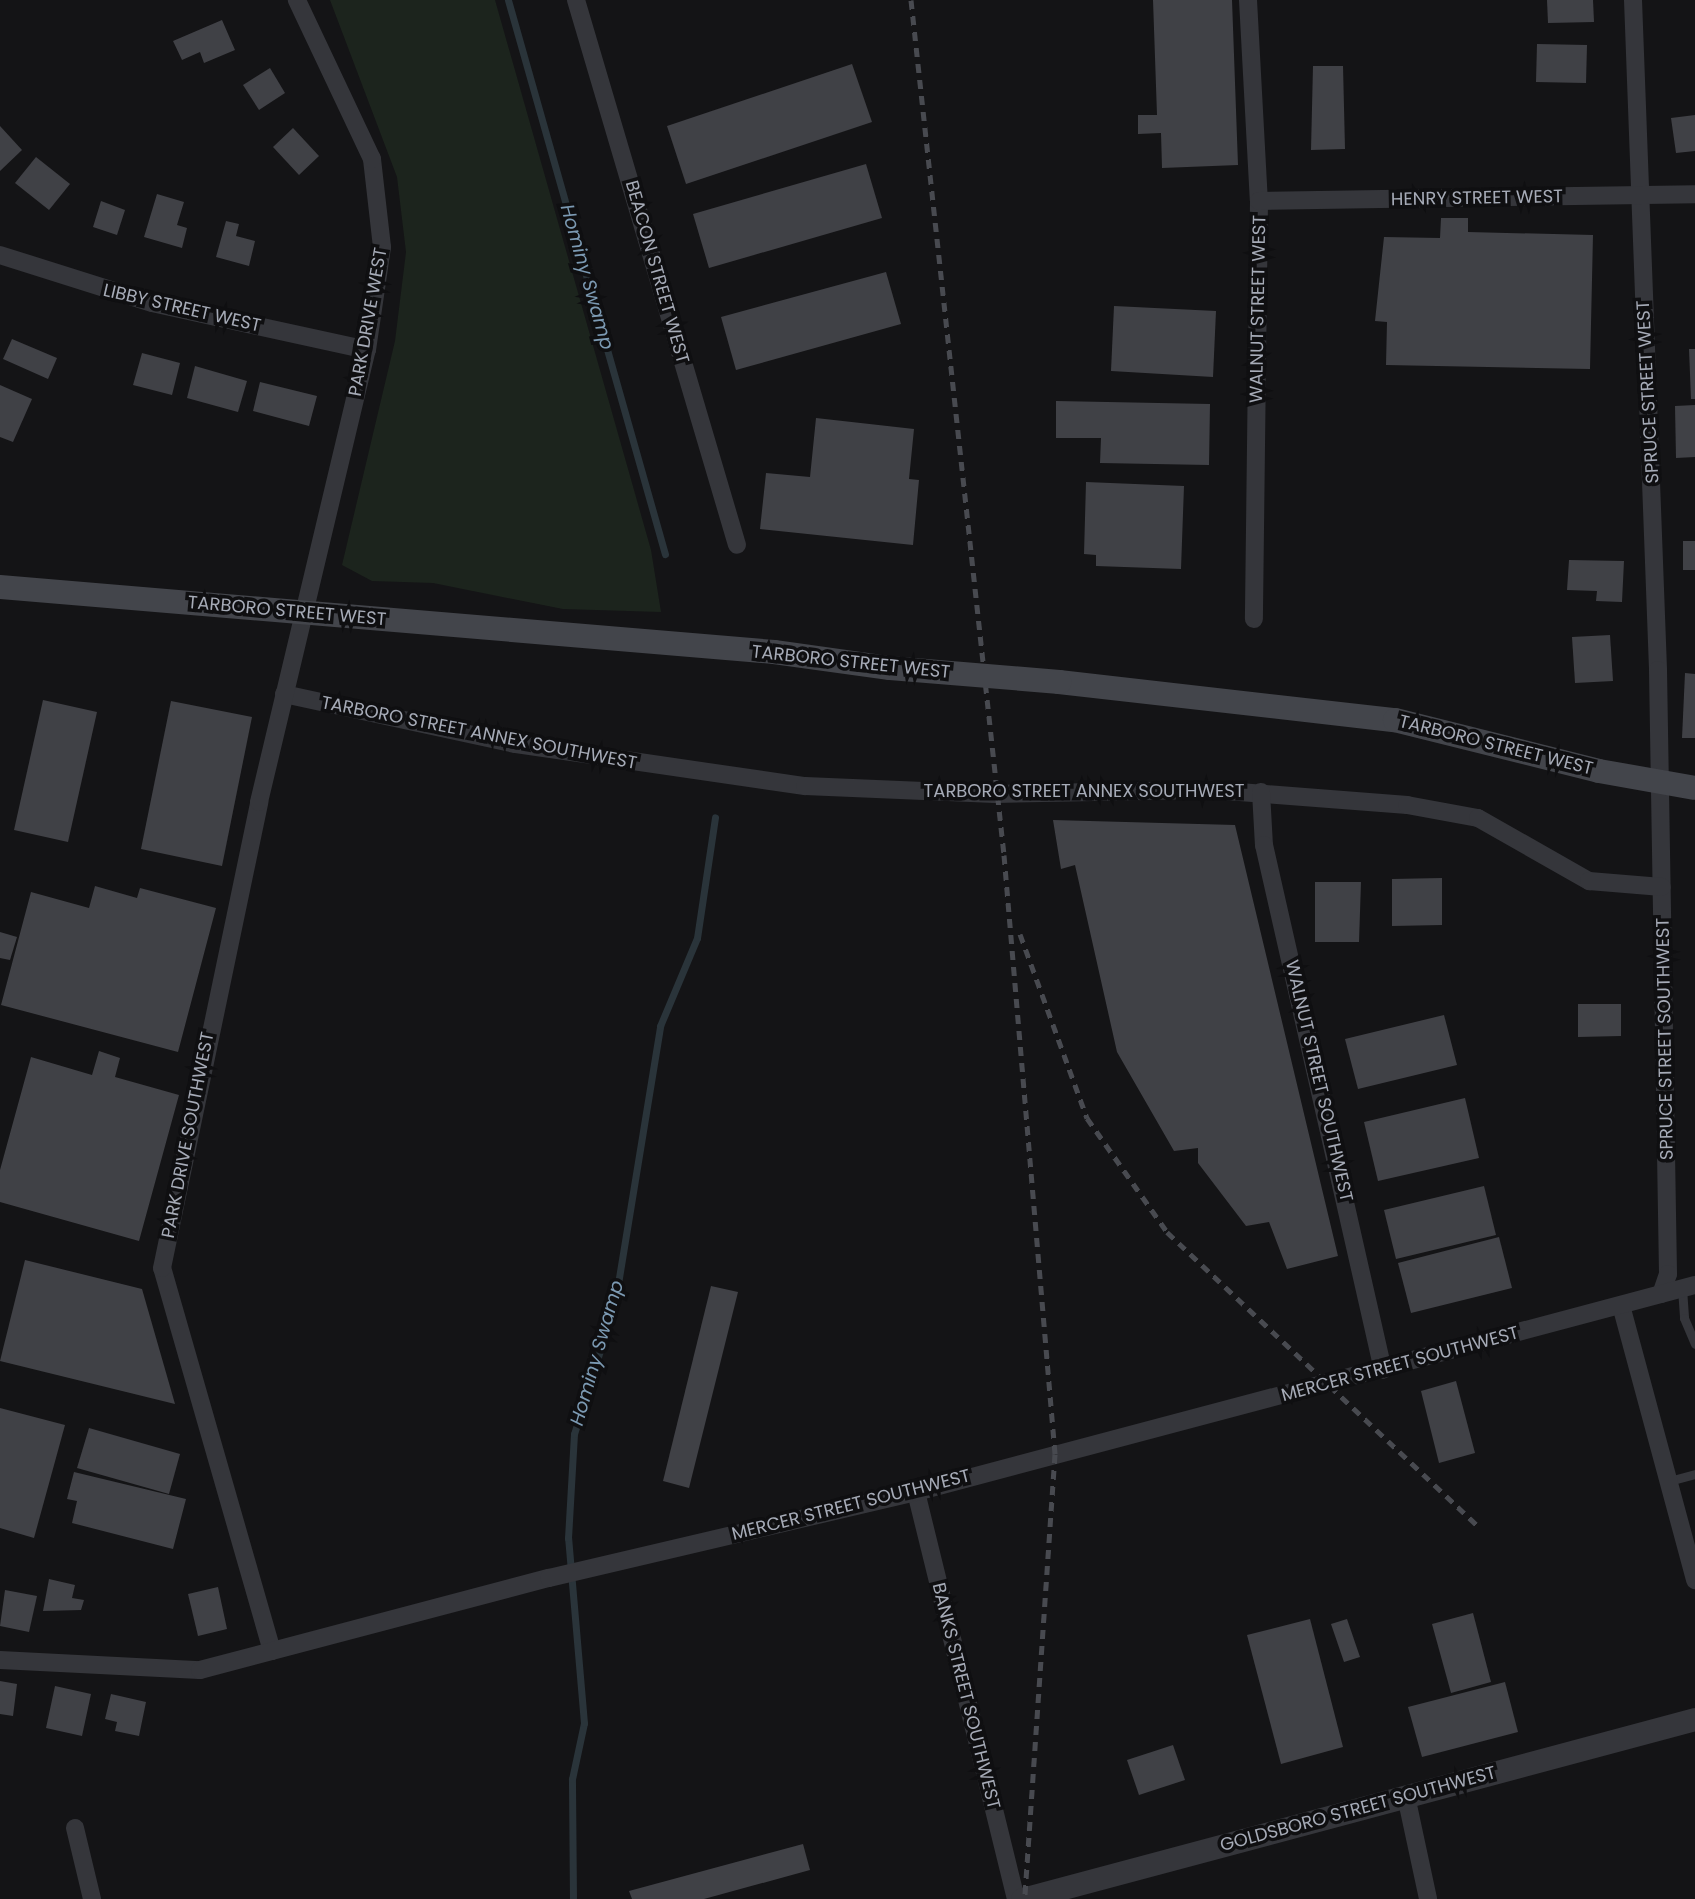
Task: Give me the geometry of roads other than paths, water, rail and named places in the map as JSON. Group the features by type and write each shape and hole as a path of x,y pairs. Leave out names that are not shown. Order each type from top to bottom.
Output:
{"main road":[{"name":"TARBORO STREET WEST","path":"0,587 1059,682 1395,720 1660,784 1695,788"}],"street":[{"name":"PARK DRIVE WEST","path":"297,0 367,148 380,194 382,247 367,349 301,612"},
{"name":"BEACON STREET WEST","path":"576,0 737,545"},
{"name":"WALNUT STREET WEST","path":"1248,0 1259,201 1254,619"},
{"name":"SPRUCE STREET WEST","path":"1633,0 1660,784"},
{"name":"HENRY STREET WEST","path":"1259,201 1695,194"},
{"name":"LIBBY STREET WEST","path":"0,255 152,303 367,349"},
{"name":"PARK DRIVE SOUTHWEST","path":"272,1651 162,1268 301,612"},
{"name":"TARBORO STREET ANNEX SOUTHWEST","path":"284,694 516,744 805,786 995,794 1261,792 1478,818 1589,881 1662,887"},
{"name":"SPRUCE STREET SOUTHWEST","path":"1660,784 1668,1274 1661,1294"},
{"name":"WALNUT STREET SOUTHWEST","path":"1261,792 1264,845 1383,1370"},
{"name":"MERCER STREET SOUTHWEST","path":"0,1660 180,1672 272,1651 549,1578 916,1492 1622,1309 1688,1287"},
{"path":"1622,1309 1695,1580"},
{"name":"BANKS STREET SOUTHWEST","path":"916,1492 1016,1899"},
{"name":"GOLDSBORO STREET SOUTHWEST","path":"1035,1897 1695,1719"},
{"path":"1406,1796 1429,1899"},
{"path":"75,1828 92,1899"}],"lane":[{"path":"1688,1287 1684,1318 1695,1344"},
{"path":"1669,1481 1695,1474"}],"waterway":[{"name":"Hominy Swamp","path":"508,0 665,554"},
{"name":"Hominy Swamp","path":"573,1899 572,1779 584,1723 568,1538 574,1434 615,1302 660,1026 697,938 715,817"}],"railway":[{"path":"911,0 1004,855 1055,1454 1025,1899"},
{"path":"1020,934 1087,1118 1167,1232 1478,1526"}]}
